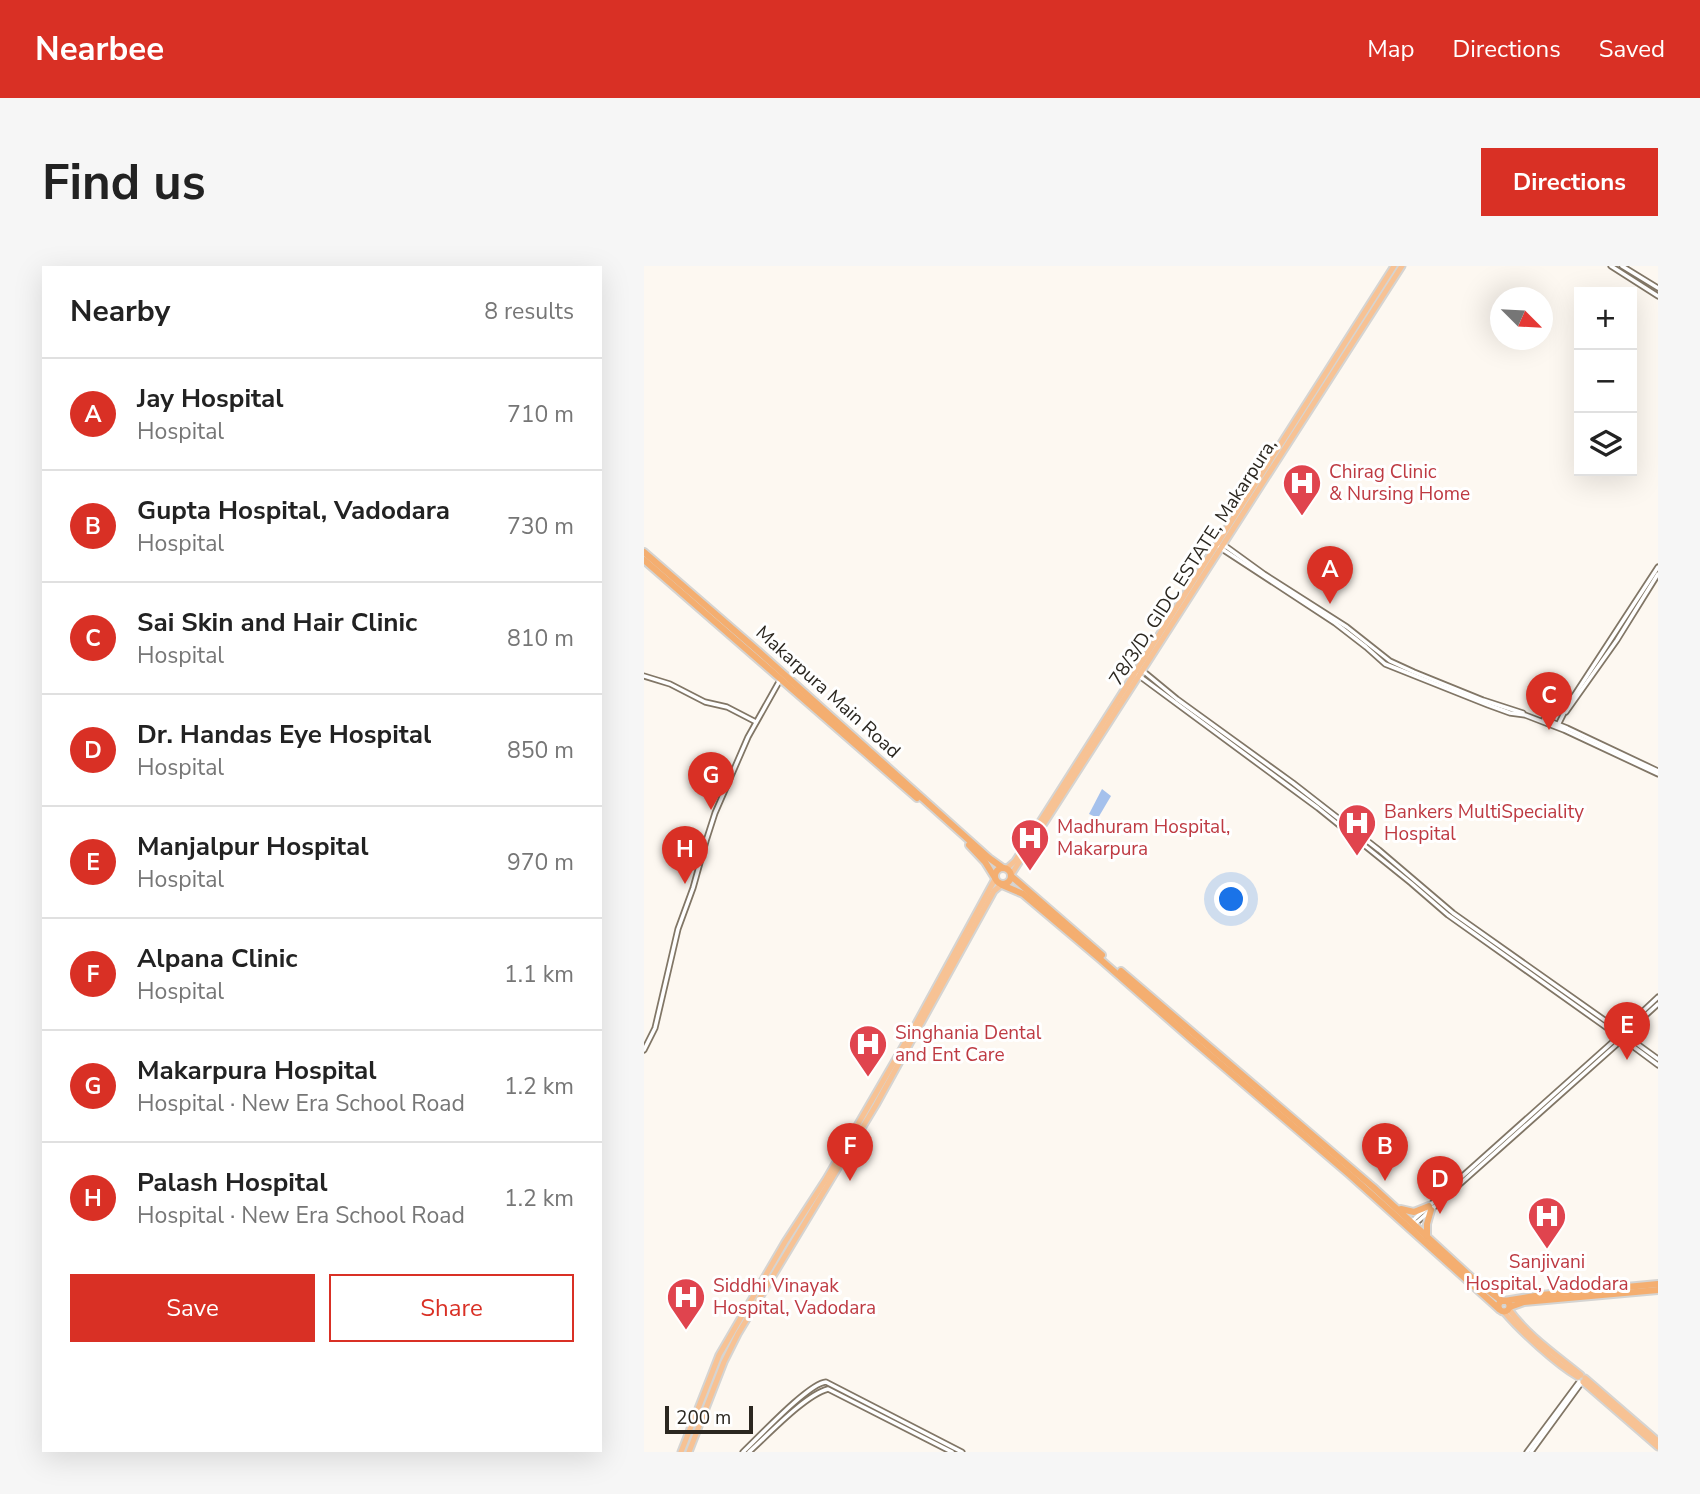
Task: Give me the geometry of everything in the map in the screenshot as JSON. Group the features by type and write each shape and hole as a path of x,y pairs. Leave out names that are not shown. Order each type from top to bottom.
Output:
{"highway":[{"name":"Makarpura Main Road","path":"644,552 987,860"},
{"name":"Makarpura Main Road","path":"644,560 683,589"},
{"path":"987,860 1008,872 1396,1207 1411,1225 1427,1236 1488,1292 1503,1301"},
{"path":"987,860 998,882 1023,894 1100,958 1506,1309"},
{"path":"998,882 996,871 1008,872"},
{"path":"998,882 1009,882 1008,872"},
{"path":"1396,1207 1411,1212 1430,1208 1427,1236"},
{"path":"1506,1309 1499,1304 1541,1295 1658,1284"},
{"path":"1506,1309 1524,1302 1658,1290"}],"main road":[{"name":"78/3/D, GIDC ESTATE, Makarpura,","path":"1008,872 1220,545 1394,266"},
{"name":"78/3/D, GIDC ESTATE, Makarpura,","path":"1220,545 1402,266"},
{"path":"681,1452 719,1355 826,1178 998,882"},
{"path":"690,1452 723,1362 738,1334 866,1121 998,882"},
{"path":"1506,1309 1581,1380 1658,1447"},
{"path":"1581,1380 1658,1441"}],"street":[{"path":"1611,266 1658,296"},
{"path":"1622,266 1658,288"},
{"path":"1220,545 1347,627 1392,662 1483,700 1557,725 1658,772"},
{"path":"1557,725 1617,640 1657,573"},
{"path":"1139,672 1293,783 1403,869 1453,913 1658,1065"},
{"path":"644,676 670,684 705,702 727,707 756,722"},
{"path":"644,1050 655,1028 678,929 709,831 743,748 783,677"},
{"path":"1621,1035 1658,997"},
{"path":"1411,1225 1658,1004"},
{"path":"1621,1035 1658,1059"},
{"path":"1529,1452 1581,1380"},
{"path":"743,1452 799,1399 819,1383 826,1382 962,1452"},
{"path":"749,1452 806,1400 828,1389 951,1452"}],"water":[{"path":"1102,789 1111,796 1098,818 1089,814"}],"place":[{"name":"Chirag Clinic & Nursing Home","path":"1302,517"},
{"name":"Jay Hospital","path":"1330,604"},
{"name":"Sai Skin and Hair Clinic","path":"1549,730"},
{"name":"Makarpura Hospital","path":"711,810"},
{"name":"Bankers MultiSpeciality Hospital","path":"1357,857"},
{"name":"Madhuram Hospital, Makarpura","path":"1030,872"},
{"name":"Palash Hospital","path":"685,884"},
{"name":"Manjalpur Hospital","path":"1627,1060"},
{"name":"Singhania Dental and Ent Care","path":"868,1078"},
{"name":"Alpana Clinic","path":"850,1181"},
{"name":"Gupta Hospital, Vadodara","path":"1385,1181"},
{"name":"Dr. Handas Eye Hospital","path":"1440,1214"},
{"name":"Sanjivani Hospital, Vadodara","path":"1547,1250"},
{"name":"Siddhi Vinayak Hospital, Vadodara","path":"686,1331"}]}
